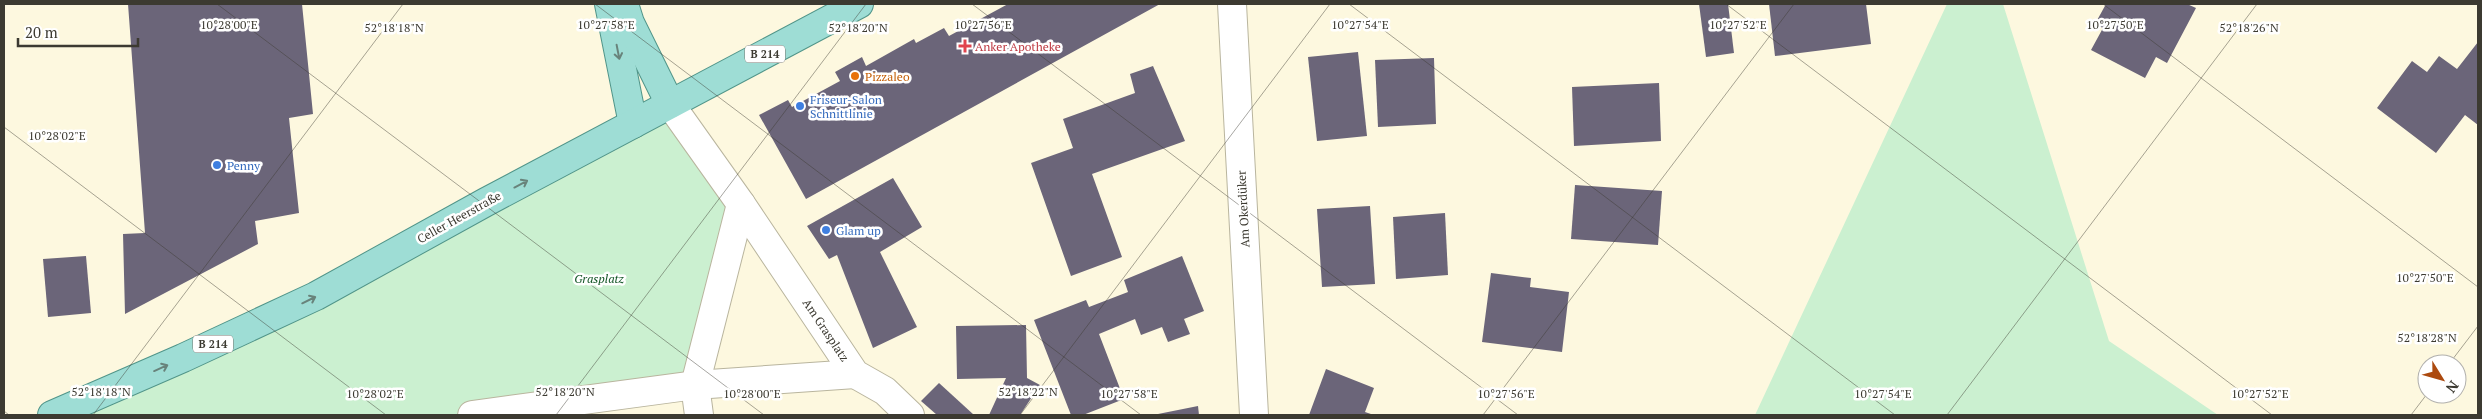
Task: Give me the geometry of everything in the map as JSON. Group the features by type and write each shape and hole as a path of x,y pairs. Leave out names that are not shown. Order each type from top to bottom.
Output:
{"main road":[{"path":"609,4 633,124"},
{"path":"624,4 630,22 670,104"},
{"name":"Celler Heerstraße","path":"63,413 316,296 859,4"}],"street":[{"name":"Am Okerdüker","path":"1232,4 1254,415"},
{"name":"Am Grasplatz","path":"472,415 695,385 855,374 741,204 670,104"},
{"path":"699,415 695,385 741,204"},
{"path":"855,374 889,403 910,415"}],"green space":[{"path":"1947,4 2003,4 2109,341 2218,415 1755,415"},
{"name":"Grasplatz","path":"670,104 741,204 695,385 472,415 52,415"}],"building":[{"name":"Penny","path":"128,4 302,4 313,114 289,118 299,213 255,221 258,244 125,314 123,234 145,233"},
{"path":"1008,4 1160,4 806,199 759,115 788,100 792,107 840,81 835,72 862,57 866,66 914,39 916,43 944,28 949,36"},
{"path":"1699,4 1728,4 1734,53 1706,57"},
{"path":"1769,4 1866,4 1871,44 1775,56"},
{"path":"2106,4 2187,4 2196,8 2167,63 2156,57 2145,78 2091,50 2103,28 2095,24"},
{"path":"2478,42 2478,125 2465,115 2436,153 2377,108 2412,61 2427,72 2439,56 2457,69"},
{"path":"1358,52 1367,136 1317,141 1308,57"},
{"path":"1434,58 1436,124 1378,127 1375,60"},
{"path":"1153,66 1185,141 1092,174 1122,257 1071,276 1031,163 1073,148 1063,119 1135,93 1130,74"},
{"path":"1659,83 1661,141 1574,146 1572,87"},
{"path":"893,178 922,227 880,252 917,327 873,348 837,255 829,259 807,226"},
{"path":"1575,185 1662,191 1658,245 1571,239"},
{"path":"1370,206 1375,284 1322,287 1317,209"},
{"path":"1445,213 1448,275 1396,279 1393,217"},
{"path":"86,256 91,313 48,317 43,259"},
{"path":"1182,256 1204,311 1184,319 1190,334 1168,342 1162,327 1141,335 1135,319 1099,334 1124,399 1083,415 1071,415 1034,320 1086,300 1089,307 1128,292 1124,280"},
{"path":"1491,273 1531,278 1530,287 1569,292 1562,352 1482,342"},
{"path":"1026,325 1027,378 1040,385 1020,415 989,415 1006,378 957,379 956,326"},
{"path":"1326,369 1374,388 1365,412 1374,415 1309,415"},
{"path":"939,383 974,415 937,415 921,401"},
{"path":"1198,406 1199,415 1158,415 1158,414"}],"place":[{"name":"Anker Apotheke","path":"965,46"},
{"name":"Pizzaleo","path":"855,76"},
{"name":"Friseur-Salon Schnittlinie","path":"800,106"},
{"name":"Penny","path":"217,165"},
{"name":"Glam up","path":"826,230"}]}
